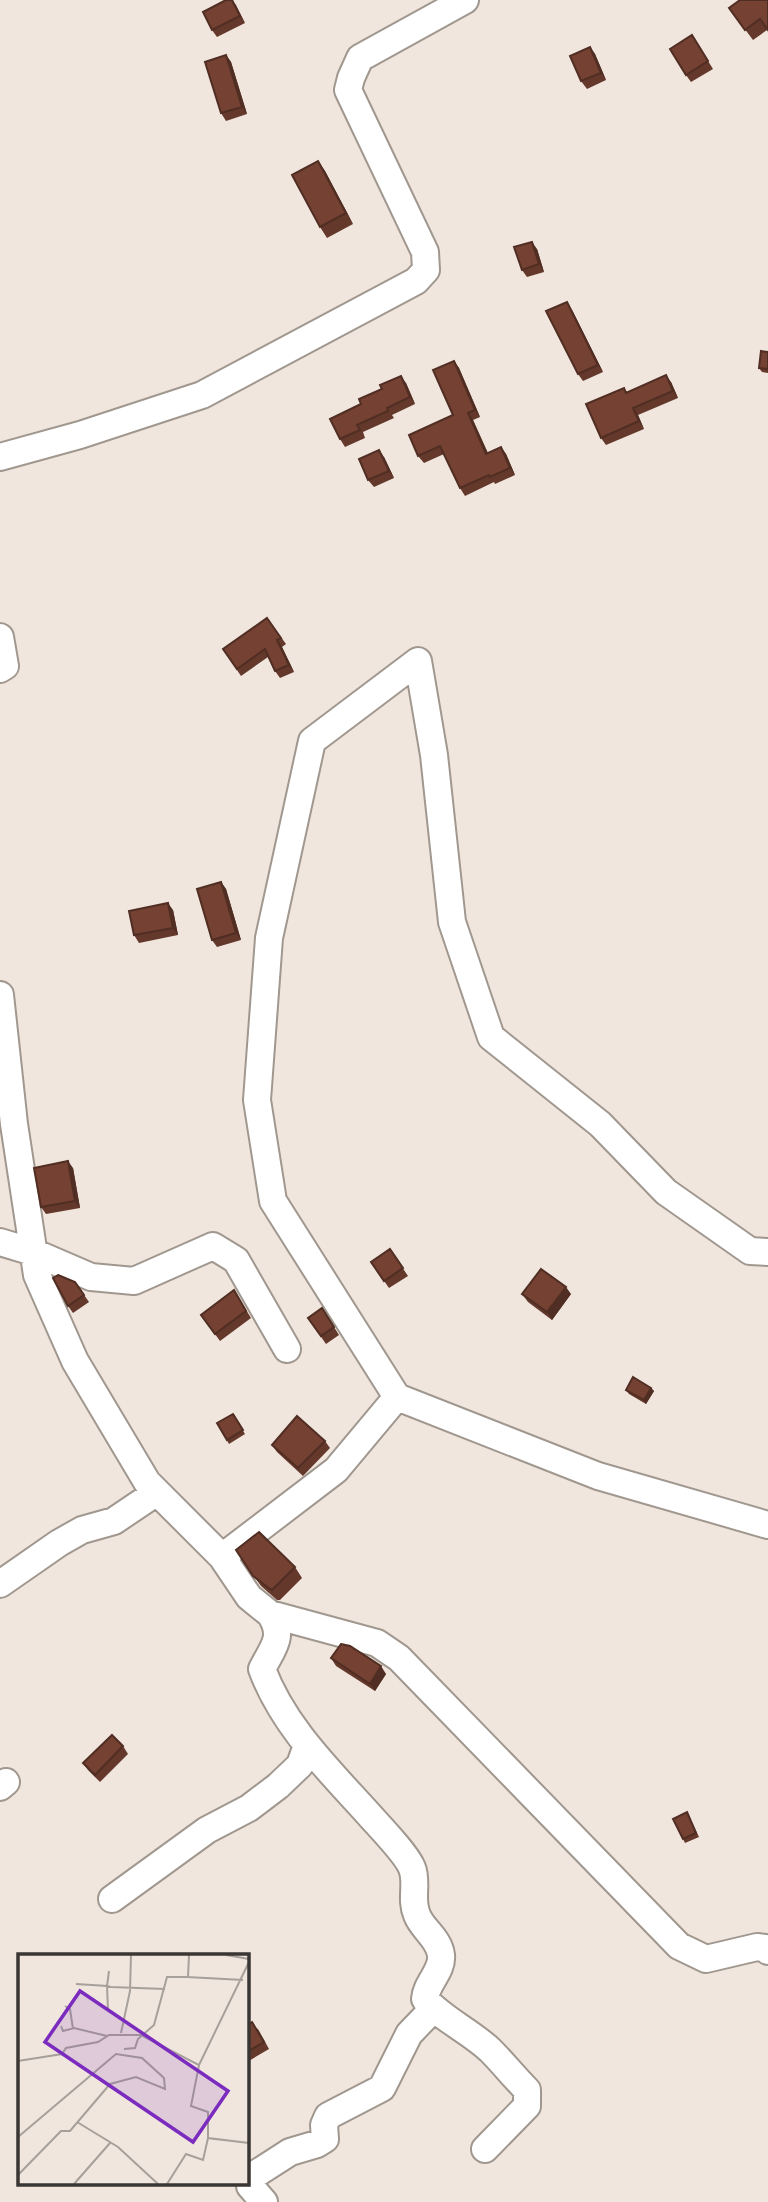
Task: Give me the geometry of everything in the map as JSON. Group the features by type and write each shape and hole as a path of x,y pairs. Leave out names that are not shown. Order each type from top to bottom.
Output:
{"street":[{"path":"0,457 202,396 416,281 426,270 425,252 348,90 360,58 466,0"},
{"path":"0,637 5,666 0,669"},
{"path":"768,1252 750,1251 666,1192 600,1124 491,1037 452,922 434,755 418,661 312,741 269,938 257,1100 273,1201 397,1397 598,1476 768,1525"},
{"path":"0,995 14,1124 37,1275 75,1361 147,1482 222,1557 249,1597 270,1614 278,1626 278,1639 262,1669 284,1714 307,1745 384,1830 412,1867 412,1899 417,1917 439,1945 442,1956 441,1964 426,1989 425,1999 433,2009 490,2050 527,2090 527,2106 485,2149"},
{"path":"0,1242 33,1252 92,1277 134,1281 214,1246 236,1260 287,1349"},
{"path":"222,1557 336,1470 397,1397"},
{"path":"0,1584 59,1543 82,1530 114,1521 158,1492"},
{"path":"270,1614 377,1643 399,1658 679,1946 706,1959 757,1947 768,1951"},
{"path":"112,1899 207,1830 248,1808 278,1786 300,1765 307,1745"},
{"path":"264,2202 250,2186 251,2177 290,2151 317,2144 325,2139 324,2125 328,2116 382,2088 409,2034 433,2009"}],"building":[{"path":"226,0 232,0 240,16 212,30 203,12"},
{"path":"740,0 768,0 768,30 760,19 745,30 729,8"},
{"path":"692,35 708,61 686,75 670,49"},
{"path":"590,47 601,73 581,81 570,56"},
{"path":"226,55 242,107 221,113 205,62"},
{"path":"318,161 346,213 320,227 292,175"},
{"path":"532,242 539,264 522,270 514,247"},
{"path":"567,302 598,365 578,374 546,311"},
{"path":"761,351 768,352 768,369 759,368"},
{"path":"454,361 475,410 468,413 486,454 501,447 510,468 460,488 440,446 418,456 409,435 453,415 433,370"},
{"path":"666,375 673,391 633,408 639,421 601,438 586,404 624,388 626,393"},
{"path":"401,376 410,397 387,408 388,411 357,425 360,430 340,439 330,419 361,404 359,399 382,389 380,385"},
{"path":"379,450 389,471 368,480 359,459"},
{"path":"267,618 281,638 277,640 289,665 275,671 265,649 237,669 223,649"},
{"path":"221,882 236,933 212,940 197,889"},
{"path":"168,903 173,928 134,935 129,911"},
{"path":"68,1161 75,1201 41,1207 34,1168"},
{"path":"390,1249 403,1268 384,1281 371,1262"},
{"path":"541,1269 566,1287 547,1312 522,1294"},
{"path":"58,1275 75,1282 84,1295 68,1306 53,1278"},
{"path":"234,1290 246,1311 215,1334 201,1315"},
{"path":"322,1308 334,1327 321,1336 308,1318"},
{"path":"633,1377 651,1388 644,1400 626,1390"},
{"path":"233,1414 243,1430 227,1440 217,1423"},
{"path":"297,1416 325,1441 298,1468 272,1445"},
{"path":"259,1532 295,1567 272,1590 253,1576 236,1550"},
{"path":"341,1644 350,1646 381,1666 370,1684 331,1658"},
{"path":"112,1735 123,1746 95,1775 83,1763"},
{"path":"687,1812 696,1833 683,1839 673,1819"},
{"path":"252,2022 264,2042 248,2051 248,2024"}]}
